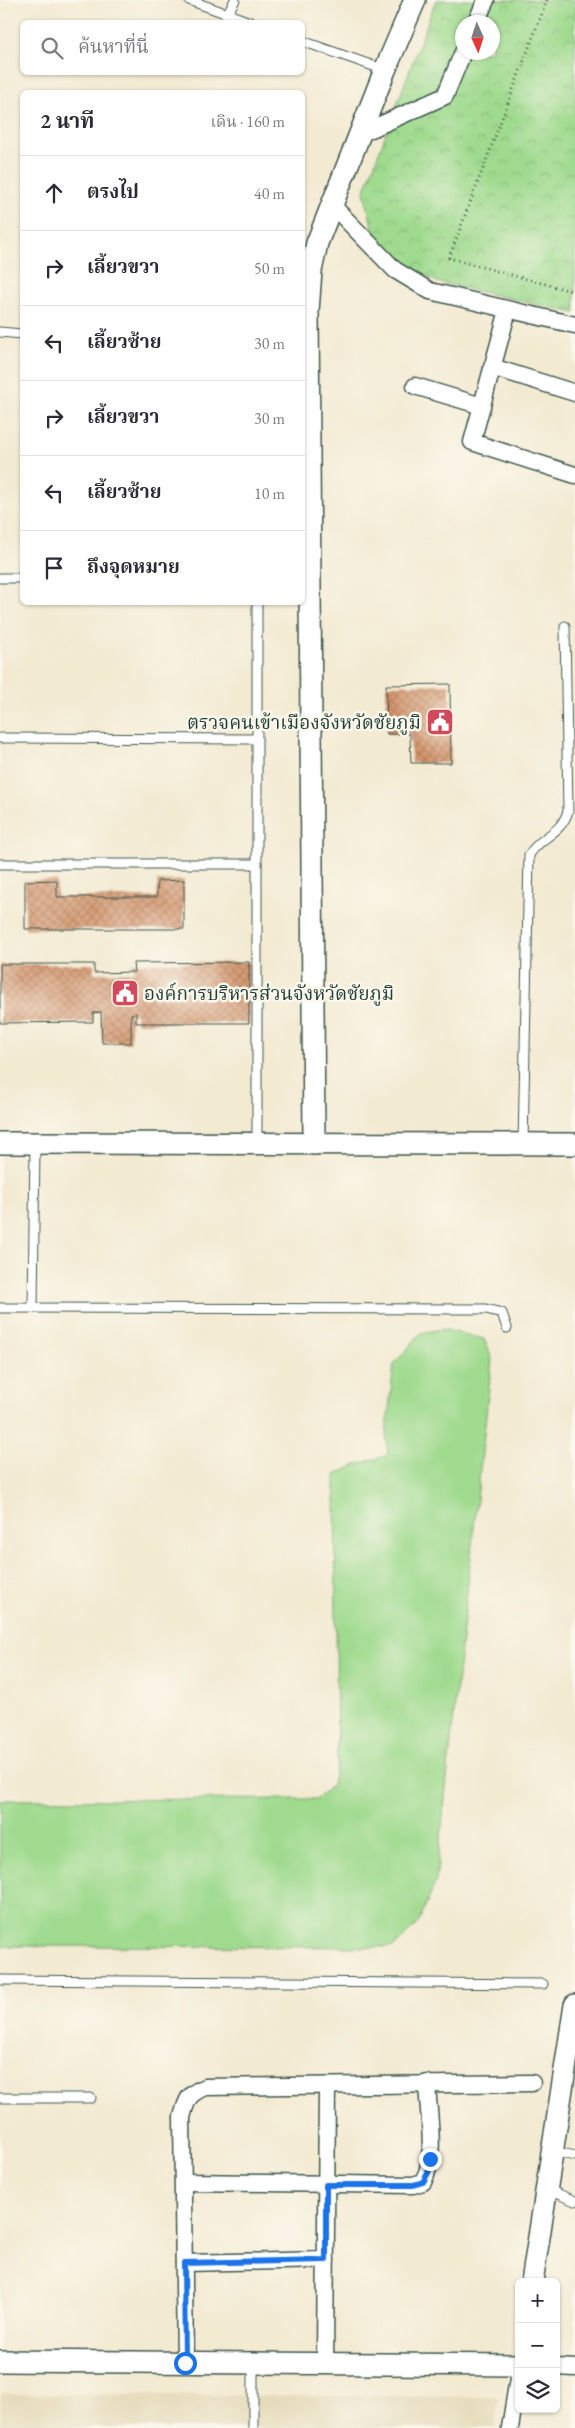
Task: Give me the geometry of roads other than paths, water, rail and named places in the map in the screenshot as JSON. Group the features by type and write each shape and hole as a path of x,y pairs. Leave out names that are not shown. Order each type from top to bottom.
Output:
{"street":[{"path":"314,1144 306,574 308,311 311,271 317,244 385,70 415,0"},
{"path":"479,15 486,0"},
{"path":"360,134 444,96 460,60"},
{"path":"332,205 395,270 430,291 575,325"},
{"path":"508,310 472,442 575,475"},
{"path":"492,367 575,393"},
{"path":"415,386 482,406"},
{"path":"0,1143 575,1144"},
{"path":"533,2278 575,2004"},
{"path":"184,2182 413,2185 423,2182 428,2173 430,2159 426,2083"},
{"path":"185,2363 182,2116 186,2102 192,2092 205,2087 532,2083"},
{"path":"325,2364 327,2086"},
{"path":"184,2263 326,2260"},
{"path":"0,2361 515,2366"},
{"path":"560,2367 575,2368"},
{"path":"510,2428 515,2397"}],"lane":[{"path":"189,0 244,20"},
{"path":"227,14 235,0"},
{"path":"305,42 385,70"},
{"path":"0,332 20,334"},
{"path":"0,578 20,578"},
{"path":"257,605 257,1144"},
{"path":"523,1144 529,855 534,846 564,824 568,811 565,626"},
{"path":"0,738 257,740"},
{"path":"0,864 257,864"},
{"path":"33,1308 35,1143"},
{"path":"0,1308 486,1309 502,1313 507,1328"},
{"path":"0,1980 543,1984"},
{"path":"0,2098 91,2098"},
{"path":"552,2151 575,2156"},
{"path":"546,2189 575,2200"},
{"path":"253,2364 253,2428"}],"place":[{"name":"ตรวจคนเข้าเมืองจังหวัดชัยภูมิ","path":"440,722"},
{"name":"องค์การบริหารส่วนจังหวัดชัยภูมิ","path":"125,993"}]}
